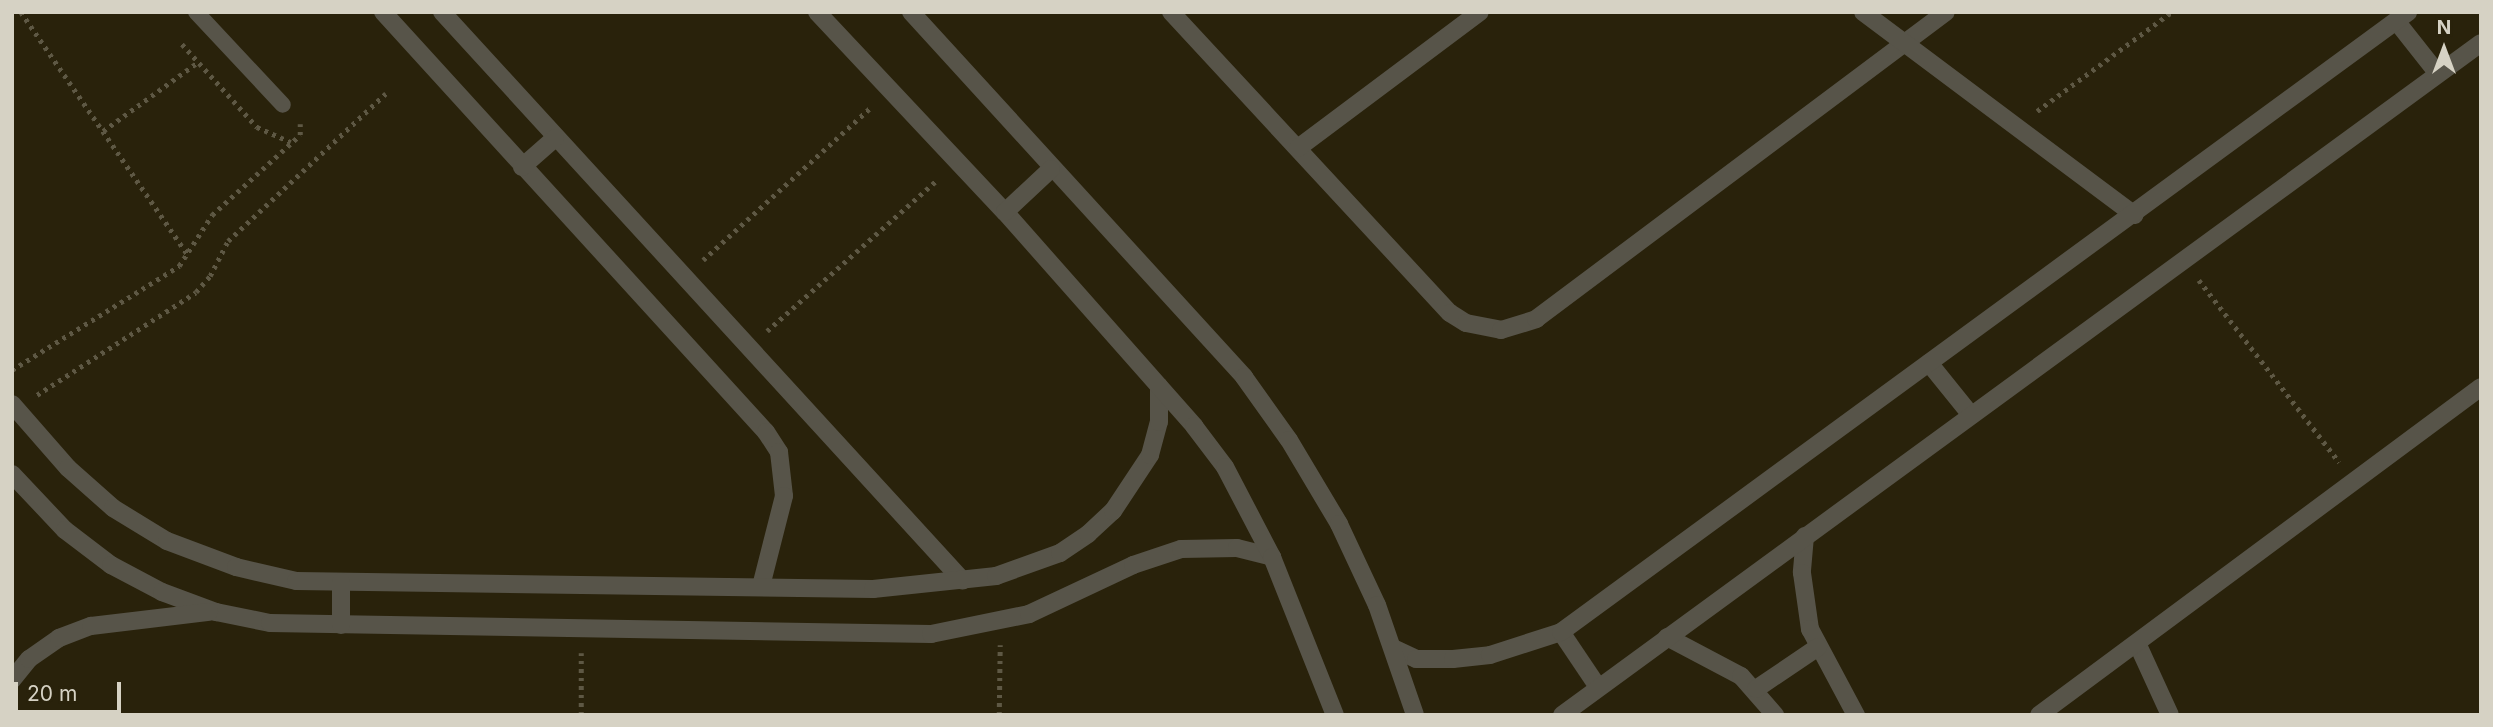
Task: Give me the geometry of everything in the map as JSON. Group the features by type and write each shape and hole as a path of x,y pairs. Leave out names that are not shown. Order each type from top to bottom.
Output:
{"street":[{"path":"383,12 766,432 779,452 784,496 761,586"},
{"path":"442,12 964,580"},
{"path":"817,12 888,91 1005,212 1159,386 1225,467 1272,557 1335,715"},
{"path":"911,12 1051,169 1244,377 1289,440 1339,524 1395,649 1415,715"},
{"path":"1171,12 1450,313 1466,323 1501,330 1536,319 1909,43 1946,12"},
{"path":"1298,148 1480,12"},
{"path":"1863,12 1909,43 2134,215"},
{"path":"1395,649 1416,659 1453,659 1490,655 1561,632 2403,17 2438,74"},
{"path":"1562,715 2481,43"},
{"path":"522,167 555,138"},
{"path":"1005,212 1051,169"},
{"path":"1929,363 1971,415"},
{"path":"14,407 68,468 113,508 167,541 236,567 296,580 873,589 996,576 1059,553 1112,511 1150,455 1159,422 1159,386"},
{"path":"2039,715 2352,479 2481,387"},
{"path":"12,474 65,530 111,565 162,592 216,612 270,623 931,634 1000,623 1181,549 1237,548 1272,557"},
{"path":"1805,536 1805,601 1818,647 1856,715"},
{"path":"341,582 341,625"},
{"path":"12,680 29,659 59,638 91,626 216,612"},
{"path":"1561,632 1598,687"},
{"path":"1667,637 1722,663 1756,689 1776,715"},
{"path":"2137,643 2170,715"},
{"path":"1756,689 1818,647"}],"lane":[{"path":"196,12 283,105"}],"path":[{"path":"21,12 188,255"},
{"path":"2018,125 2169,14"},
{"path":"182,44 257,127 291,142"},
{"path":"103,131 198,62"},
{"path":"684,278 888,91"},
{"path":"14,407 196,292 210,276 228,240 386,93"},
{"path":"12,370 179,266 225,201 291,142 301,128 283,105"},
{"path":"748,348 957,162"},
{"path":"2183,260 2352,479"},
{"path":"999,715 1000,623"},
{"path":"581,628 581,715"}]}
